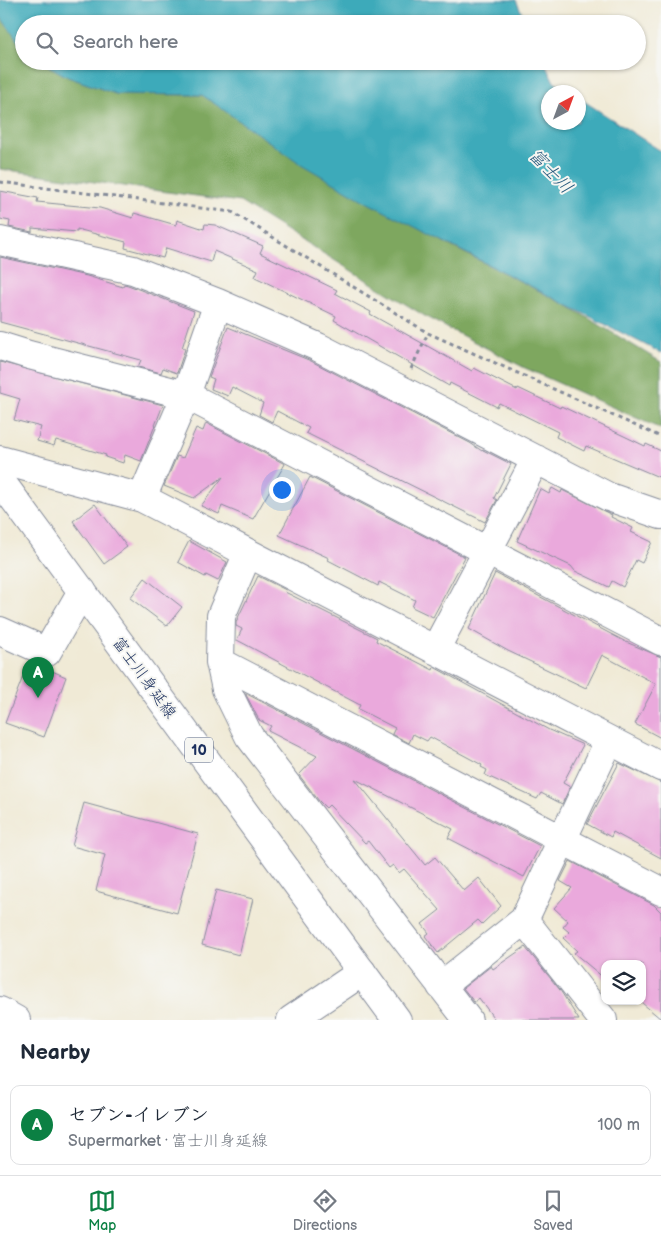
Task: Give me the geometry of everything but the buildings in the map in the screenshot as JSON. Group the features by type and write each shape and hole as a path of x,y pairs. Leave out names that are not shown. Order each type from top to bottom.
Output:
{"street":[{"path":"0,241 132,270 218,303 318,347 609,497 661,515"},
{"path":"142,498 186,395 218,303"},
{"path":"0,346 38,358 186,395 661,641"},
{"path":"435,650 536,459"},
{"path":"4,468 142,498 661,767"},
{"name":"富士川身延線","path":"4,468 82,591 397,1020"},
{"path":"248,553 221,616 220,662 226,689 249,736 468,1020"},
{"path":"0,630 47,652 82,591"},
{"path":"220,662 661,890"},
{"path":"442,986 524,920 609,741"},
{"path":"524,920 604,1020"},
{"path":"291,1020 362,972"},
{"path":"0,1011 16,1020"}],"path":[{"path":"0,182 232,212 428,333 661,437"},
{"path":"401,390 428,333"}],"green space":[{"path":"0,6 15,34 15,70 56,70 68,77 116,94 202,95 447,244 565,304 661,362 661,429 525,368 428,318 240,202 0,169"}],"water":[{"path":"0,0 516,0 523,15 15,15 15,37 0,16"},
{"name":"富士川","path":"56,70 548,70 554,82 559,85 541,85 541,130 586,130 586,103 661,151 661,353 368,203 301,164 202,95 116,94 68,77"}],"place":[{"name":"セブン-イレブン","path":"38,698"}]}
